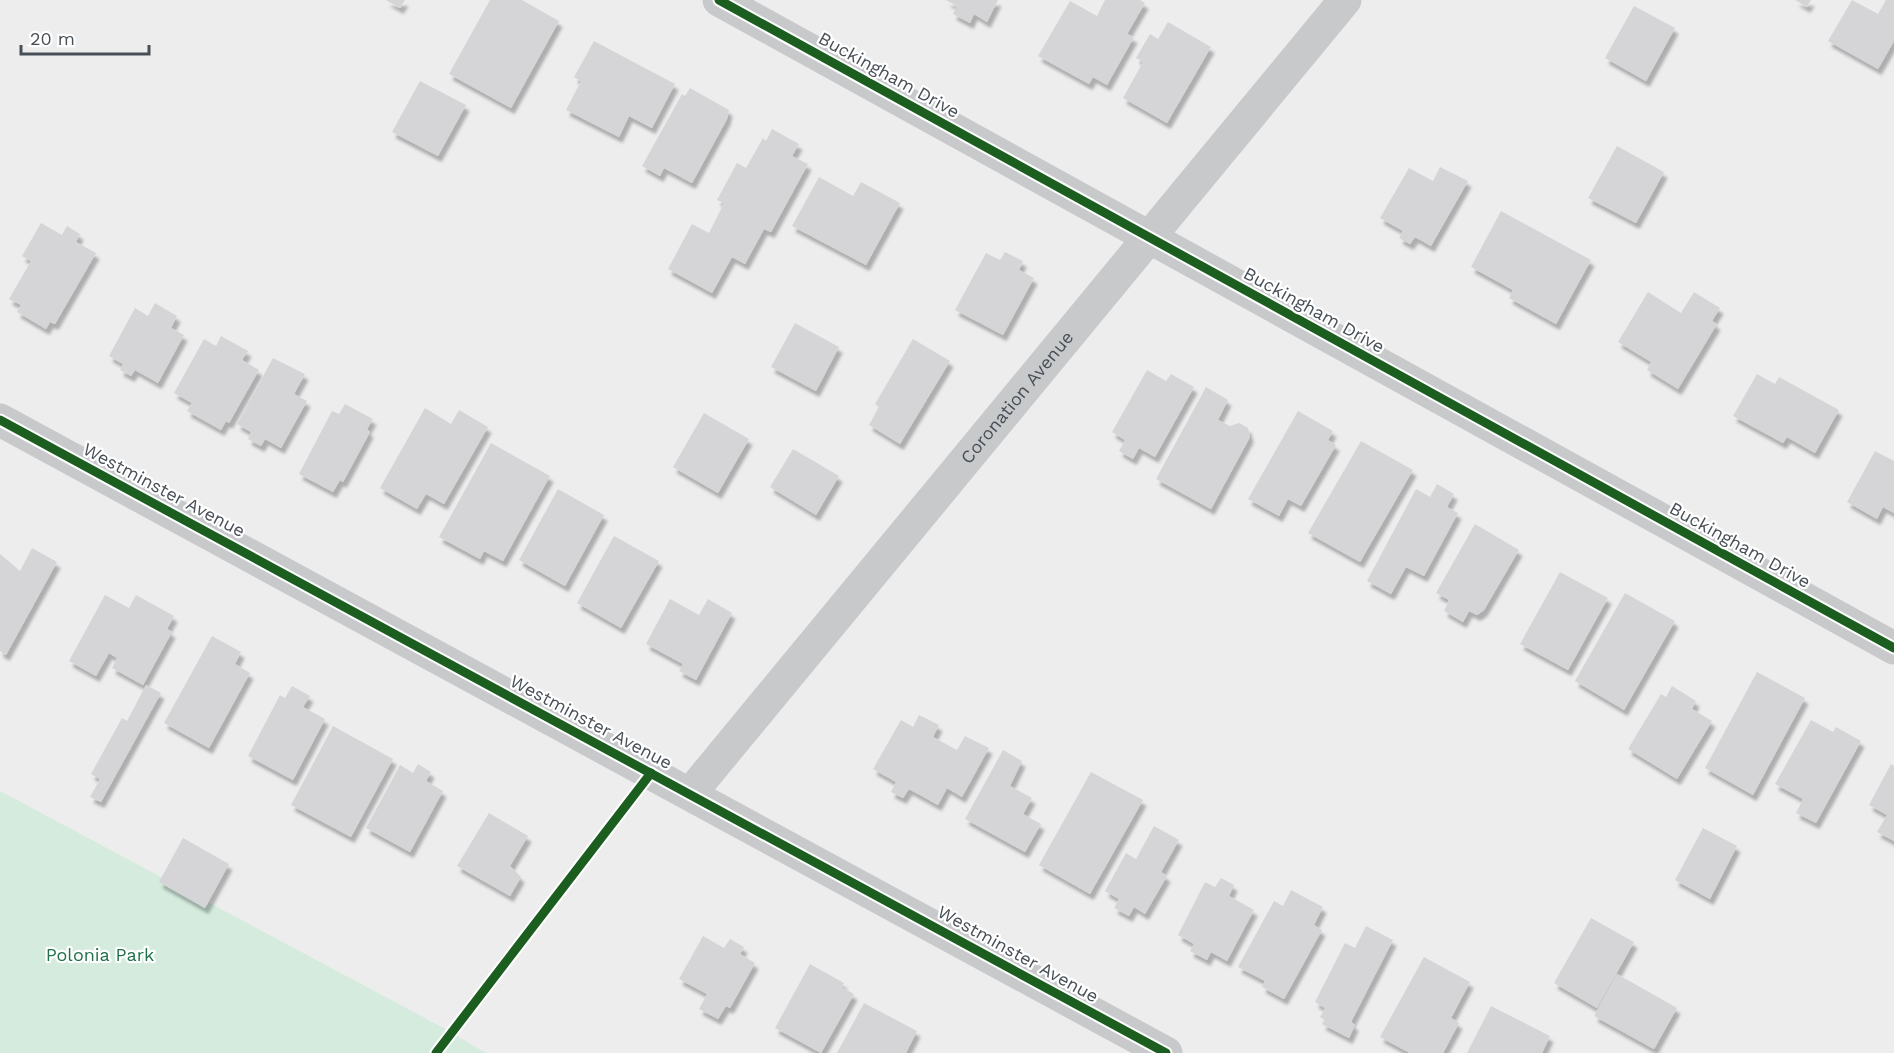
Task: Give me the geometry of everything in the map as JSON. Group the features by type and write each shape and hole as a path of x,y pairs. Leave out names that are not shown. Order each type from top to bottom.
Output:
{"street":[{"name":"Buckingham Drive","path":"719,0 1894,648"},
{"name":"Coronation Avenue","path":"690,794 1345,0"},
{"name":"Westminster Avenue","path":"0,420 1166,1053"}],"green space":[{"name":"Polonia Park","path":"0,791 438,1025 486,1053 0,1053"}],"building":[{"path":"386,0 405,0 400,8"},
{"path":"490,0 522,0 559,21 511,108 449,74"},
{"path":"946,0 998,0 987,22 974,14 970,23 953,14 957,6"},
{"path":"1105,0 1140,0 1145,3 1127,34 1134,37 1107,85 1093,77 1089,84 1038,56 1070,1 1097,16"},
{"path":"1795,0 1811,0 1807,7"},
{"path":"1852,0 1878,14 1886,0 1894,0 1894,41 1878,69 1828,41"},
{"path":"1634,6 1675,28 1646,81 1605,58"},
{"path":"1168,22 1211,47 1167,123 1123,98 1143,62 1136,58 1150,34 1158,39"},
{"path":"594,41 675,84 652,128 629,116 619,137 566,110 581,81 574,77"},
{"path":"420,81 466,105 438,156 392,132"},
{"path":"690,88 729,110 727,119 692,183 664,168 660,176 642,166 682,94 685,96"},
{"path":"772,129 799,144 792,156 808,164 771,232 764,229 745,264 732,257 712,293 668,269 692,224 709,233 724,203 717,200 737,163 746,168 763,138 766,141"},
{"path":"1617,146 1664,172 1636,223 1588,198"},
{"path":"1440,167 1468,181 1431,246 1415,237 1410,244 1399,238 1403,231 1380,218 1409,168 1433,181"},
{"path":"819,177 853,196 861,182 900,203 866,265 792,226"},
{"path":"1501,211 1591,260 1556,324 1509,298 1513,290 1471,267"},
{"path":"41,223 62,235 67,226 80,234 76,242 96,253 55,324 50,322 46,329 17,312 21,305 9,299 31,261 22,256"},
{"path":"1005,252 1023,261 1019,270 1034,278 1003,335 955,310 986,253 1000,260"},
{"path":"1648,292 1681,313 1694,292 1720,308 1712,321 1717,324 1678,389 1647,370 1651,362 1618,342"},
{"path":"155,303 177,316 171,328 184,335 158,383 135,370 131,376 120,370 123,364 109,356 135,308 148,316"},
{"path":"795,323 839,347 816,391 771,367"},
{"path":"221,336 248,351 242,360 259,370 229,423 226,421 221,430 187,411 192,403 174,393 204,339 216,346"},
{"path":"913,339 950,361 900,444 869,425 879,407 875,404"},
{"path":"273,358 305,374 294,394 307,401 281,448 265,439 261,446 248,439 251,432 237,424"},
{"path":"1147,370 1166,381 1171,374 1194,387 1155,457 1139,448 1133,459 1119,451 1125,440 1112,432"},
{"path":"1757,374 1775,384 1779,377 1839,410 1815,453 1787,437 1783,443 1733,416"},
{"path":"1206,387 1228,400 1218,420 1230,426 1239,423 1248,428 1250,437 1211,509 1156,479"},
{"path":"345,404 373,419 367,429 370,432 343,482 340,480 333,492 299,474 332,411 339,414"},
{"path":"425,408 451,424 459,410 488,427 444,504 426,494 417,509 380,488"},
{"path":"1298,411 1333,431 1328,440 1336,445 1301,506 1288,499 1279,516 1248,499"},
{"path":"704,413 749,439 718,493 673,467"},
{"path":"1361,441 1413,470 1360,562 1308,533"},
{"path":"491,443 550,476 503,561 484,551 480,559 439,537"},
{"path":"793,449 839,476 816,515 770,487"},
{"path":"1875,451 1894,461 1894,513 1883,507 1877,519 1847,502"},
{"path":"1437,484 1454,494 1447,507 1458,513 1424,576 1406,567 1391,594 1367,581 1416,489 1430,497"},
{"path":"558,489 604,515 565,586 519,560"},
{"path":"1475,524 1519,550 1484,610 1477,615 1469,611 1463,622 1444,611 1449,600 1436,593"},
{"path":"614,536 659,561 621,628 577,603"},
{"path":"32,548 57,562 6,655 0,651 0,554 20,571"},
{"path":"1560,572 1608,598 1568,670 1520,644"},
{"path":"1625,593 1675,621 1624,710 1575,681"},
{"path":"105,595 129,608 136,595 174,616 167,629 172,632 143,685 112,668 117,658 109,653 96,676 69,661"},
{"path":"670,599 699,615 708,599 732,613 696,680 679,671 683,664 646,644"},
{"path":"212,636 241,652 235,664 250,673 209,748 164,723"},
{"path":"1757,672 1805,698 1753,795 1705,768"},
{"path":"146,685 161,693 101,802 90,797 100,779 91,774 122,718 127,721"},
{"path":"292,686 310,696 303,707 325,719 293,780 248,756 280,695 285,698"},
{"path":"1672,686 1696,701 1692,709 1712,721 1677,779 1628,749 1661,694 1666,697"},
{"path":"919,715 939,725 933,737 957,750 965,736 989,748 962,797 947,788 938,805 909,789 903,798 891,792 896,782 873,769 901,720 913,727"},
{"path":"1811,720 1833,732 1836,727 1861,741 1816,823 1796,813 1803,799 1775,784"},
{"path":"333,726 393,759 351,837 291,805"},
{"path":"1003,750 1022,761 1010,786 1032,798 1023,814 1041,824 1025,852 965,819"},
{"path":"418,764 431,772 426,781 443,791 410,852 366,828 400,765 413,773"},
{"path":"1891,764 1894,766 1894,841 1877,832 1887,815 1869,805"},
{"path":"1091,772 1143,800 1090,894 1039,865"},
{"path":"489,813 528,836 510,866 521,877 510,896 457,866"},
{"path":"1154,826 1179,840 1161,872 1167,876 1145,914 1134,907 1129,916 1114,908 1119,899 1105,891 1126,853 1136,859"},
{"path":"1703,828 1737,846 1710,899 1675,880"},
{"path":"183,838 229,864 205,908 159,882"},
{"path":"1221,878 1234,885 1229,896 1254,910 1227,961 1211,952 1207,960 1190,951 1194,944 1178,935 1205,882 1215,887"},
{"path":"1291,890 1323,907 1314,925 1322,930 1284,999 1262,987 1265,981 1238,967 1274,901 1283,906"},
{"path":"1591,918 1634,942 1597,1008 1554,983"},
{"path":"1366,926 1393,940 1351,1022 1355,1025 1349,1038 1322,1024 1325,1020 1320,1017 1325,1008 1315,1002 1345,943 1355,948"},
{"path":"703,936 724,948 730,939 744,947 740,954 755,963 730,1008 726,1006 718,1019 699,1009 707,994 679,979"},
{"path":"1424,957 1470,982 1451,1018 1459,1023 1443,1053 1410,1053 1380,1037"},
{"path":"810,964 844,983 841,987 854,994 821,1053 775,1028"},
{"path":"1617,974 1677,1008 1654,1049 1594,1016"},
{"path":"864,1003 917,1031 906,1053 837,1053"},
{"path":"1491,1006 1550,1036 1542,1053 1467,1053"}],"cycle path":[{"path":"719,0 1894,648"},
{"path":"0,420 1166,1053"},
{"path":"436,1053 651,773"}]}
